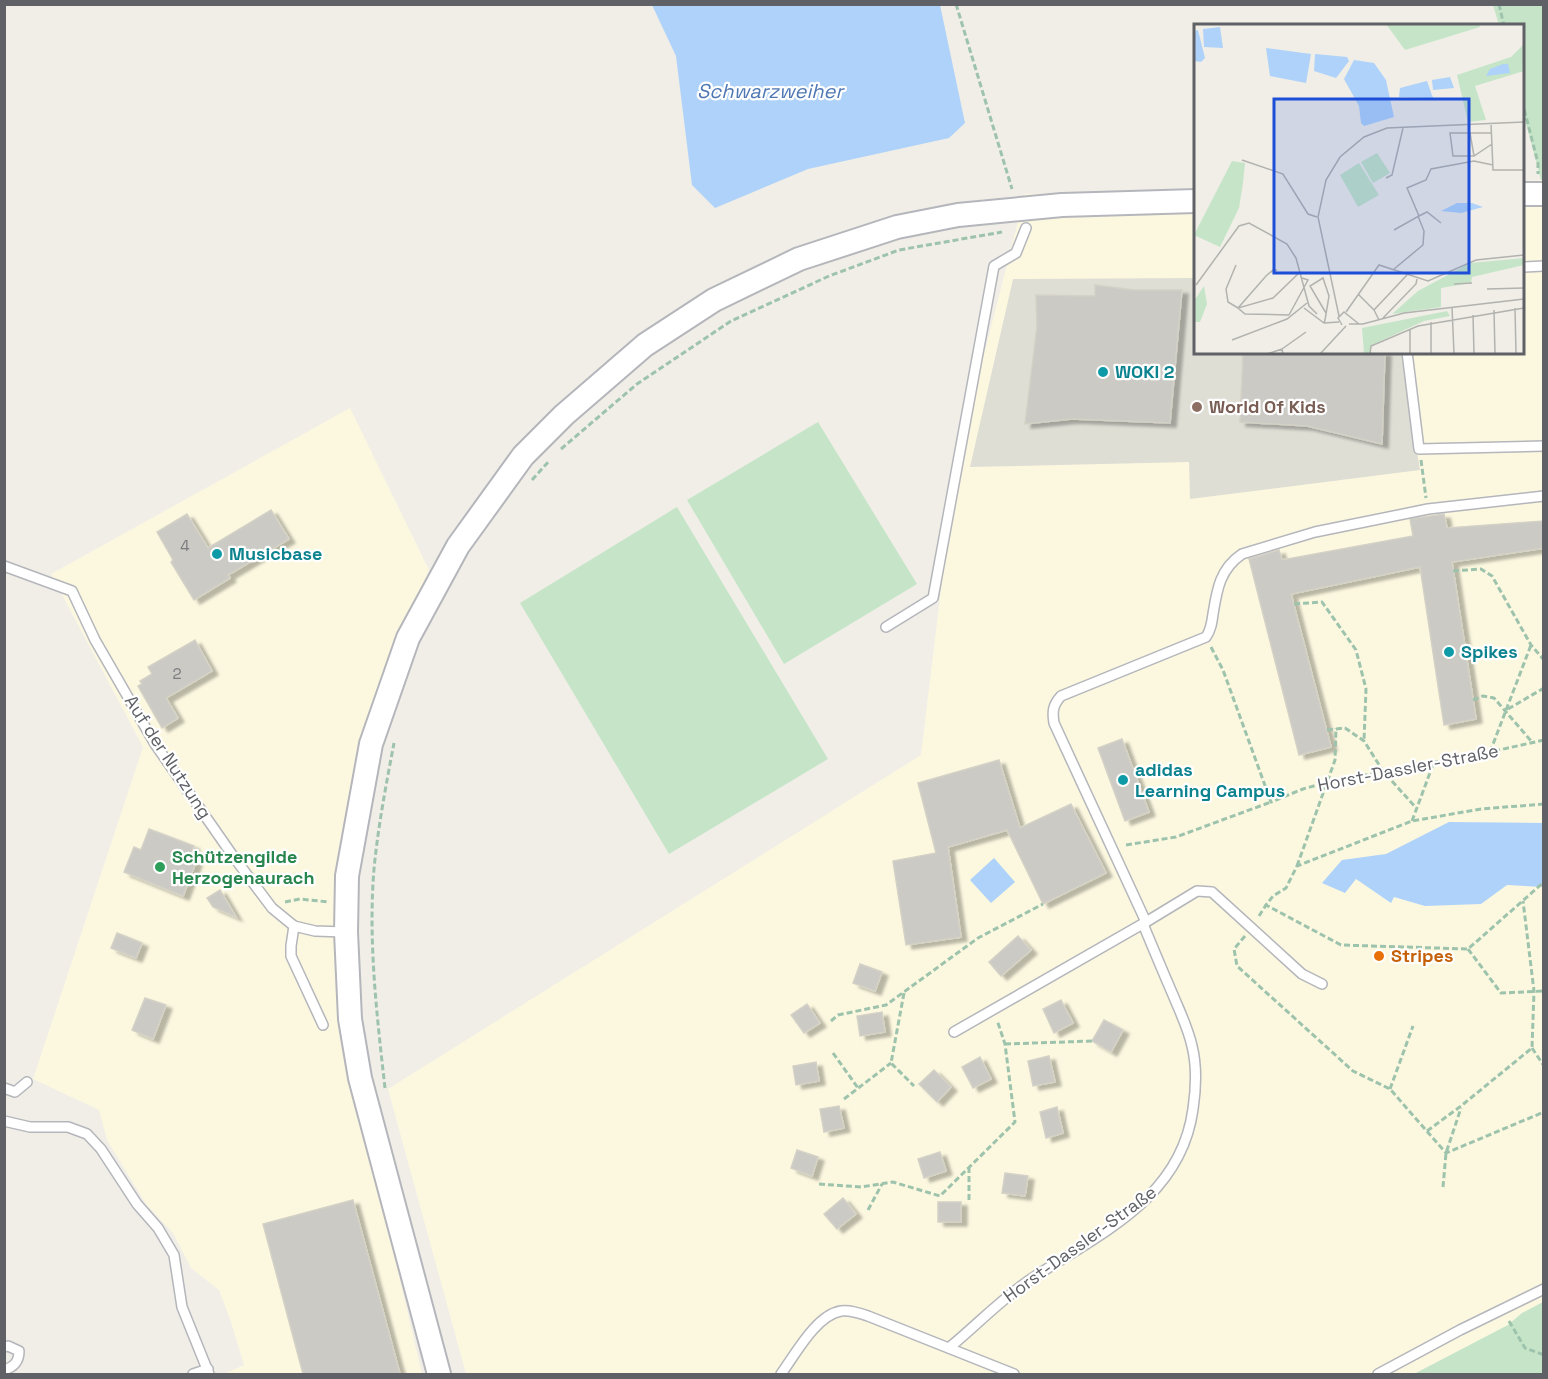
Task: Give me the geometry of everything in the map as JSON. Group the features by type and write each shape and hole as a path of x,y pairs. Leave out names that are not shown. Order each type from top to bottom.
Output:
{"street":[{"path":"439,1374 360,1078 351,1019 346,904 347,876 371,744 408,638 458,546 523,456 564,415 645,345 714,300 799,259 897,227 958,215 1022,218 1062,205 1194,201"}],"lane":[{"path":"886,627 933,598 994,266 1016,253 1022,218"},
{"path":"1524,267 1544,266"},
{"path":"1407,354 1419,448 1544,446"},
{"path":"1206,637 1211,628 1219,580 1233,560 1242,554 1315,532 1428,509 1544,496"},
{"name":"Auf der Nutzung","path":"4,566 72,591 95,640 155,744 272,908 294,926 315,931 346,932"},
{"name":"Horst-Dassler-Straße","path":"950,1347 1004,1298 1034,1276 1078,1250 1146,1200 1171,1172 1192,1123 1196,1071 1193,1047 1185,1021 1112,847 1054,723 1052,714 1054,704 1061,696 1206,637"},
{"path":"954,1032 1197,891 1212,892 1302,974 1322,984"},
{"path":"294,926 291,956 323,1025"},
{"path":"4,1088 15,1092 27,1082"},
{"path":"4,1121 30,1127 68,1127 87,1134 102,1149 137,1204 158,1228 174,1255 182,1307 208,1371 193,1374"},
{"path":"1378,1374 1544,1289"},
{"path":"781,1374 822,1319 841,1311 853,1311 868,1316 1014,1374"},
{"path":"4,1347 8,1346 19,1351 19,1359 13,1367 4,1370"}],"path":[{"path":"525,488 555,454 637,384 731,321 829,276 899,250 1022,218 956,4"},
{"path":"1499,4 1504,24"},
{"path":"1524,109 1538,164 1535,194"},
{"path":"1419,448 1428,509"},
{"path":"1453,572 1481,569 1492,576 1531,645 1544,660"},
{"path":"1294,604 1322,602 1356,650 1366,688 1364,741"},
{"path":"1206,637 1223,670 1271,802"},
{"path":"1490,752 1531,645"},
{"path":"1506,710 1544,688"},
{"path":"1473,700 1483,696 1494,698 1532,742"},
{"path":"1336,728 1335,760 1297,866 1286,888 1273,896 1252,928 1234,949 1237,966 1353,1071 1390,1089 1446,1153"},
{"path":"1327,730 1345,728 1364,741 1383,771 1417,809"},
{"name":"Horst-Dassler-Straße","path":"1112,847 1176,837 1328,782 1544,740"},
{"path":"385,1093 375,998 374,871 381,810 394,742"},
{"path":"1412,821 1434,762"},
{"path":"1297,866 1412,821 1481,808 1544,804"},
{"path":"1266,905 1341,945 1468,949 1544,882"},
{"path":"272,908 287,901 300,899 346,904"},
{"path":"1523,901 1534,991 1532,1048 1544,1066"},
{"path":"831,1021 838,1015 886,1005 978,938 1043,904"},
{"path":"1468,949 1502,993 1544,991"},
{"path":"844,1099 891,1063 904,993"},
{"path":"819,1184 861,1186 893,1182 939,1196 1015,1122 1005,1044 994,1010"},
{"path":"1390,1089 1413,1026"},
{"path":"1005,1044 1092,1041"},
{"path":"1427,1131 1532,1048"},
{"path":"833,1053 858,1088"},
{"path":"891,1063 914,1086"},
{"path":"1443,1187 1446,1153 1461,1106"},
{"path":"1446,1153 1544,1112"},
{"path":"969,1167 969,1201"},
{"path":"868,1209 882,1184"},
{"path":"1502,1309 1525,1348 1544,1355"}],"shaded area":[{"path":"1543,180 1543,1302 1522,1313 1508,1325 1414,1374 466,1374 388,1089 921,755 956,464 1025,194 1194,190 1194,354 1524,354 1524,181"},
{"name":"World Of Kids","path":"1194,278 1194,354 1401,354 1420,470 1190,499 1189,462 970,467 1013,279"},
{"path":"350,408 429,570 388,659 362,737 350,790 342,848 346,1050 422,1374 224,1374 244,1365 219,1290 191,1268 173,1233 146,1204 107,1140 99,1110 33,1079 143,747 51,574"}],"green space":[{"path":"1493,5 1543,5 1543,180 1541,180 1524,116 1524,24 1499,24"},
{"path":"818,422 917,584 784,664 687,500"},
{"path":"677,507 828,759 669,854 520,603"},
{"path":"1543,1302 1543,1374 1414,1374 1508,1325 1522,1313"}],"water":[{"name":"Schwarzweiher","path":"652,5 940,5 965,123 949,138 808,169 715,208 692,185 676,56"},
{"path":"1449,822 1543,823 1543,887 1507,885 1481,904 1425,906 1394,897 1391,903 1356,879 1345,893 1322,883 1342,860 1386,854"},
{"path":"994,858 1015,882 991,903 970,880"}],"building":[{"name":"WOKI 2","path":"1095,285 1134,290 1182,290 1170,423 1072,419 1025,424 1037,326 1036,295 1095,296"},
{"path":"1243,354 1385,354 1382,444 1307,426 1240,422"},
{"name":"Musicbase","path":"271,510 289,539 228,575 230,578 194,600 171,562 173,560 157,532 187,514 208,548"},
{"name":"Spikes","path":"1444,514 1447,528 1544,521 1544,548 1452,562 1476,719 1444,725 1420,567 1291,594 1331,747 1299,755 1249,559 1279,550 1282,560 1413,536 1410,519"},
{"path":"195,640 212,671 166,698 178,718 162,728 138,686 142,684 140,681 152,674 148,667"},
{"name":"adidas Learning Campus","path":"1122,739 1149,812 1125,821 1098,748"},
{"path":"999,760 1020,828 1071,804 1106,873 1043,904 1007,830 948,847 961,937 906,945 893,861 936,853 918,783"},
{"name":"Schützengilde Herzogenaurach","path":"149,829 194,846 189,859 196,862 183,896 124,872 134,847 141,850"},
{"path":"220,890 236,917 213,907 207,898"},
{"path":"117,933 142,943 136,958 111,948"},
{"path":"1018,936 1031,950 1001,976 989,962"},
{"path":"860,964 882,972 875,991 853,983"},
{"path":"145,998 166,1005 153,1039 132,1030"},
{"path":"1061,1000 1073,1023 1054,1033 1043,1009"},
{"path":"807,1004 820,1023 804,1033 791,1015"},
{"path":"882,1012 885,1032 860,1036 857,1016"},
{"path":"1104,1020 1123,1030 1111,1052 1092,1041"},
{"path":"1049,1056 1055,1082 1033,1086 1028,1061"},
{"path":"980,1057 991,1079 973,1088 962,1067"},
{"path":"816,1062 819,1081 796,1085 793,1066"},
{"path":"934,1070 951,1087 937,1102 919,1084"},
{"path":"839,1106 844,1128 824,1132 820,1109"},
{"path":"1057,1107 1063,1133 1046,1138 1040,1112"},
{"path":"797,1150 818,1157 812,1176 791,1168"},
{"path":"940,1152 946,1171 924,1178 918,1159"},
{"path":"1005,1173 1028,1176 1025,1196 1002,1193"},
{"path":"843,1198 856,1214 837,1229 824,1214"},
{"path":"353,1200 400,1374 303,1374 263,1224"},
{"path":"938,1202 961,1202 961,1222 938,1222"}],"place":[{"name":"WOKI 2","path":"1103,372"},
{"name":"World Of Kids","path":"1197,407"},
{"name":"Musicbase","path":"217,554"},
{"name":"Spikes","path":"1449,652"},
{"name":"adidas Learning Campus","path":"1123,780"},
{"name":"Schützengilde Herzogenaurach","path":"160,867"},
{"name":"Stripes","path":"1379,956"}]}
